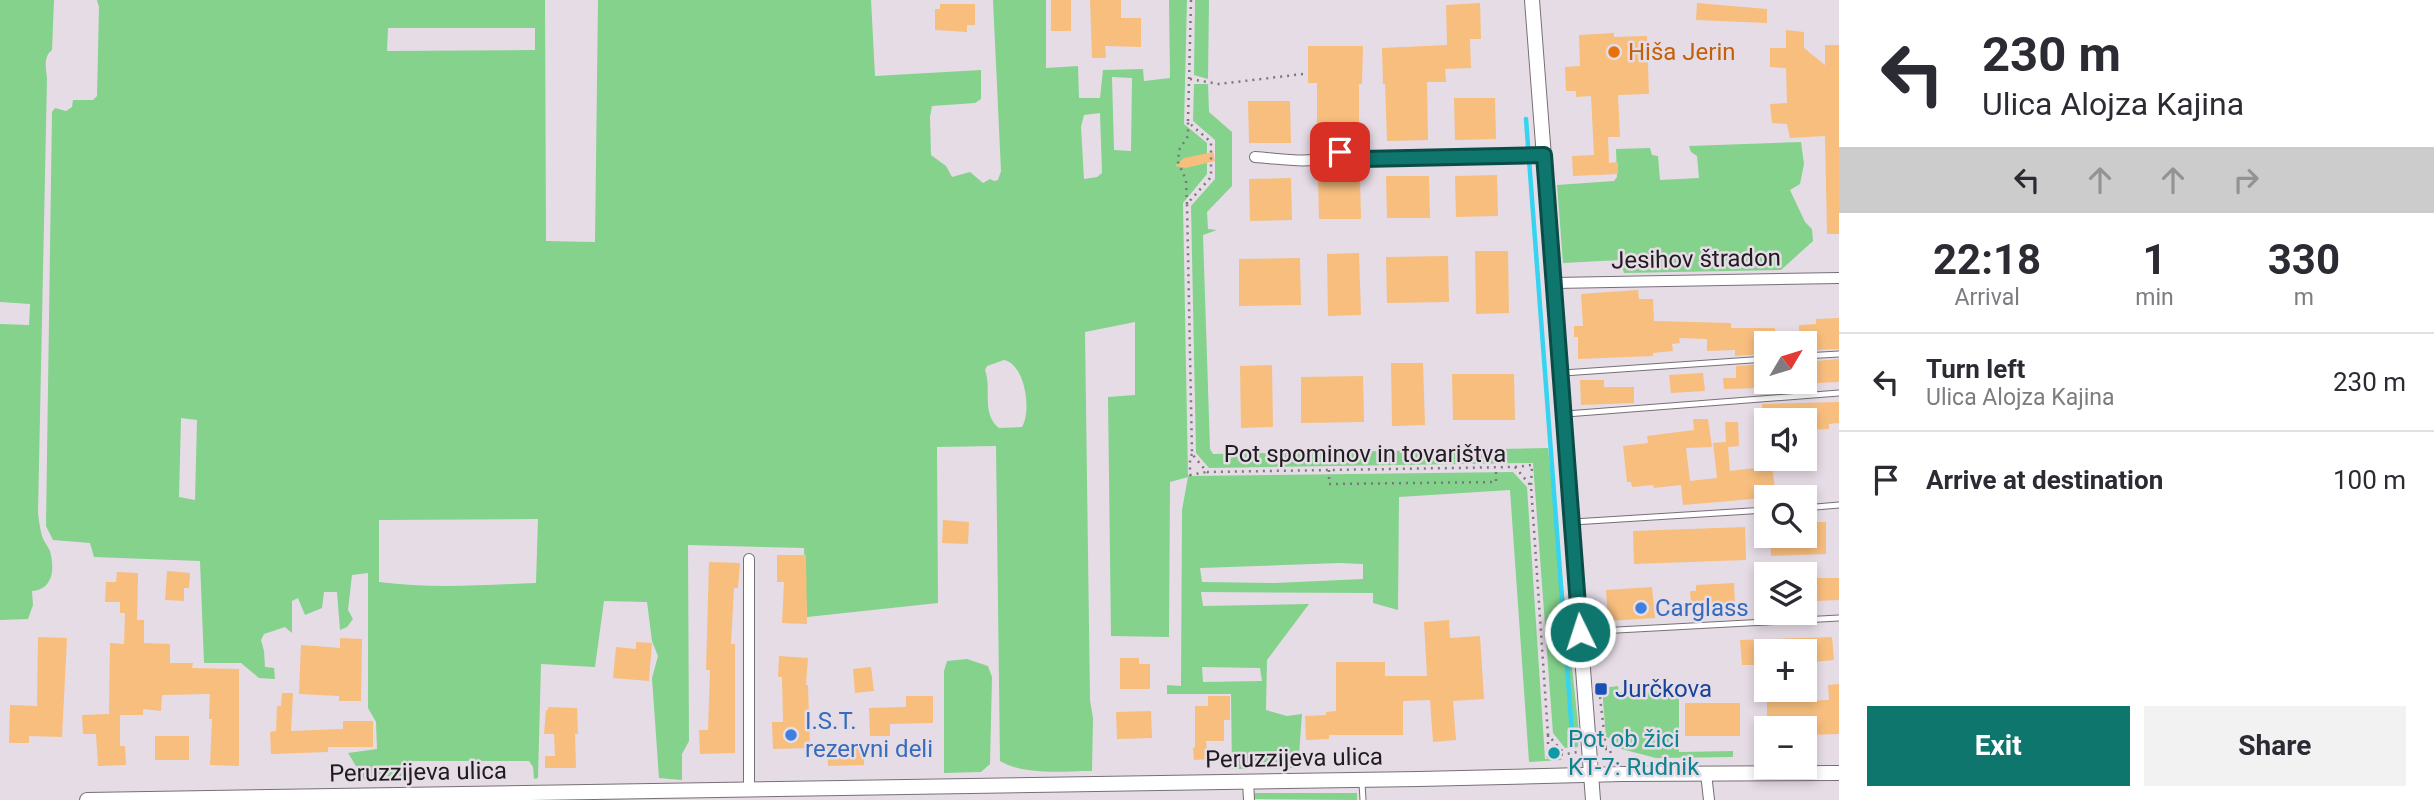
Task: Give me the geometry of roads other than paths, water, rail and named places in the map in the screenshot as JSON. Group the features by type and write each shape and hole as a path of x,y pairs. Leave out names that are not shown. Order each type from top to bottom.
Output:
{"main road":[{"path":"1532,0 1533,155 1554,283 1593,800"},
{"name":"Peruzzijeva ulica","path":"88,800 573,796 1248,781 1839,773"}],"street":[{"path":"1255,158 1312,160 1340,152 1351,153 1362,159 1533,155"},
{"name":"Jesihov štradon","path":"1554,283 1839,278"},
{"path":"749,559 756,793"},
{"path":"1706,773 1709,800"},
{"path":"1248,781 1249,800"}],"lane":[{"path":"1817,355 1839,354"},
{"path":"1561,373 1754,360"},
{"path":"1564,414 1839,393"},
{"path":"1817,507 1839,505"},
{"path":"1572,522 1754,511"},
{"path":"1580,632 1839,618"},
{"path":"1362,780 1363,800"}],"waterway":[{"path":"1526,119 1573,746"}],"place":[{"name":"Hiša Jerin","path":"1614,52"},
{"name":"Carglass","path":"1641,608"},
{"name":"Jurčkova","path":"1601,689"},
{"name":"I.S.T. rezervni deli","path":"791,735"},
{"name":"Pot ob žici KT-7: Rudnik","path":"1554,753"}]}
